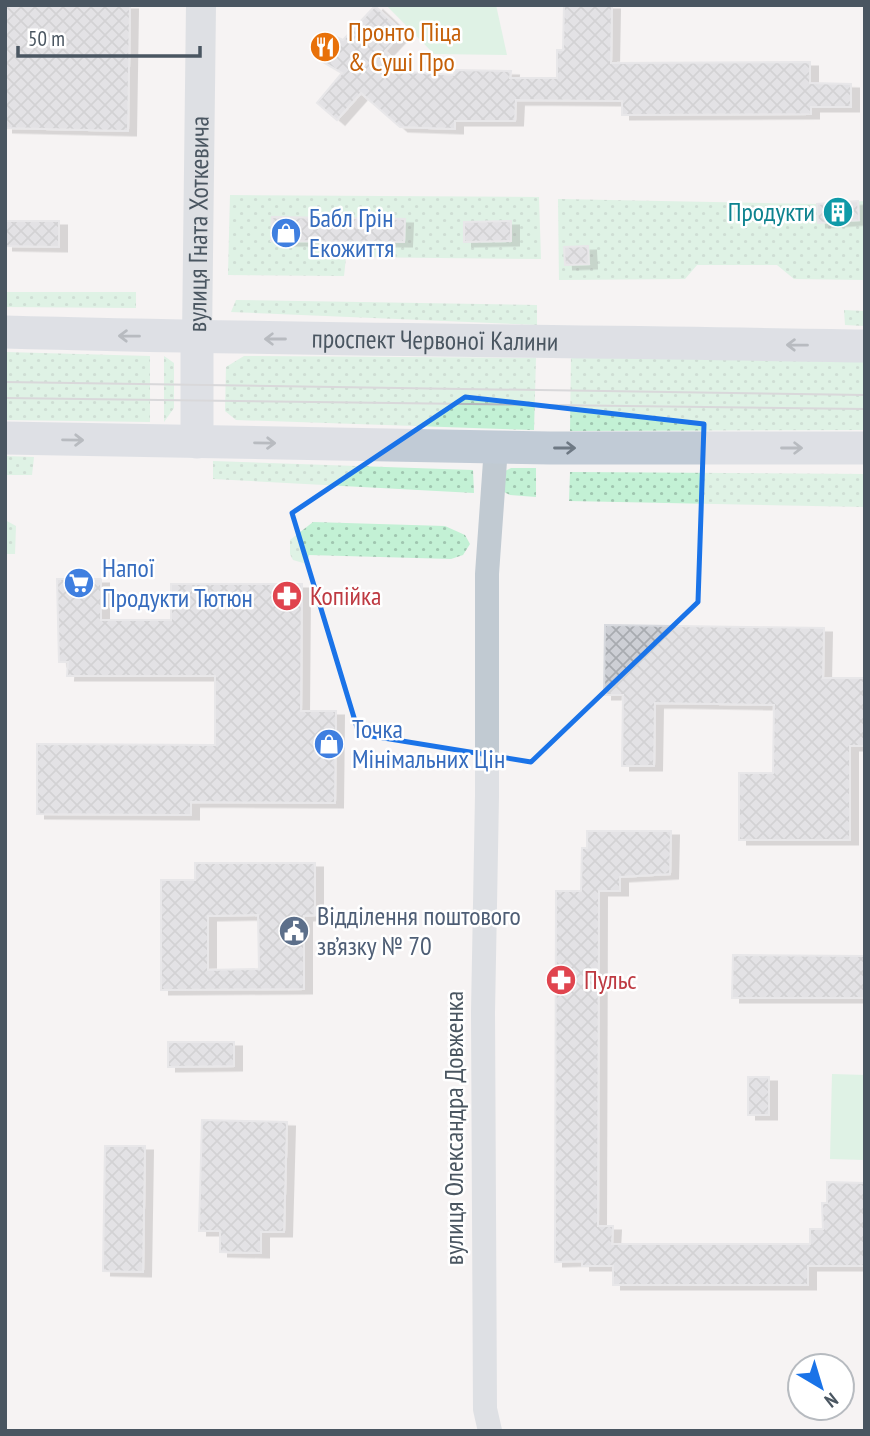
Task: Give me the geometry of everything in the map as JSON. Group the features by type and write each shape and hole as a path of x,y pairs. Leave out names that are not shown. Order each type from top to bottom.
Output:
{"main road":[{"name":"проспект Червоної Калини","path":"5,332 197,338 865,346"},
{"name":"вулиця Гната Хоткевича","path":"197,338 197,442"},
{"path":"5,438 496,447 865,448"}],"street":[{"name":"вулиця Гната Хоткевича","path":"197,338 201,5"},
{"name":"вулиця Олександра Довженка","path":"490,1431 485,1409 483,1012 487,574 496,447"}],"highlighted area":[{"path":"465,397 704,424 698,602 531,762 359,734 292,513"}],"green space":[{"path":"386,5 496,5 507,55 434,54"},
{"path":"230,195 539,197 541,259 346,257 344,276 228,275"},
{"path":"558,199 817,204 865,201 865,280 794,279 777,265 697,265 685,279 559,280"},
{"path":"5,292 136,292 136,308 5,307"},
{"path":"236,300 537,305 537,325 231,312"},
{"path":"844,310 865,311 865,326 845,325"},
{"path":"5,352 150,356 150,422 5,420"},
{"path":"164,356 174,363 174,408 164,422"},
{"path":"244,356 536,358 534,430 236,420 225,411 226,367"},
{"path":"571,356 865,362 865,430 570,431"},
{"path":"5,456 34,457 32,475 5,475"},
{"path":"213,461 473,470 474,493 213,479"},
{"path":"511,468 536,468 536,497 504,492 505,471"},
{"path":"570,472 865,474 865,507 569,501"},
{"path":"5,520 16,526 15,554 5,554"},
{"path":"313,522 445,526 465,535 470,544 463,555 451,559 309,555 307,564 293,560 290,540"},
{"path":"832,1074 865,1075 865,1160 830,1159"}],"building":[{"path":"5,5 130,5 128,131 5,128"},
{"path":"564,5 612,5 611,63 810,62 810,83 851,84 851,107 811,107 811,114 622,115 622,101 516,100 515,121 455,121 455,129 400,127 361,93 337,120 317,103 342,73 313,56 313,43 327,33 343,40 375,6 403,32 385,51 408,72 454,75 455,70 511,71 510,78 557,78 557,50 563,50"},
{"name":"Продукти","path":"858,201 859,220 818,223 817,204"},
{"path":"272,217 405,219 404,242 271,241"},
{"path":"5,221 59,221 59,247 5,246"},
{"path":"511,221 511,241 464,242 464,222"},
{"path":"588,246 589,264 565,265 564,247"},
{"path":"57,579 101,579 101,620 171,620 171,584 302,584 301,711 336,711 335,803 191,802 191,815 37,814 37,744 215,745 215,676 67,676 68,662 59,662"},
{"path":"605,625 824,628 823,678 865,678 865,746 850,746 850,840 739,840 739,773 773,773 774,705 655,703 654,766 622,766 623,695 604,695"},
{"path":"587,831 671,831 670,874 620,877 620,891 599,891 598,1226 613,1226 612,1244 810,1244 810,1229 823,1229 822,1203 827,1203 827,1182 865,1183 865,1266 808,1266 808,1285 613,1285 613,1266 582,1266 582,1261 555,1262 556,891 581,891 582,848 587,848"},
{"path":"195,863 315,863 315,915 304,916 304,989 161,990 161,880 195,880","holes":["258,915 259,969 208,970 208,916"]},
{"path":"733,955 865,956 865,998 732,998"},
{"path":"168,1042 234,1042 234,1066 168,1067"},
{"path":"748,1077 769,1077 769,1115 748,1115"},
{"path":"202,1120 287,1122 284,1232 261,1232 261,1253 220,1252 220,1231 199,1231"},
{"path":"105,1146 145,1146 143,1272 103,1271"}],"tram line":[{"path":"5,382 865,395"},
{"path":"5,398 865,409"}],"place":[{"name":"Пронто Піца & Суші Про","path":"325,47"},
{"name":"Продукти","path":"838,212"},
{"name":"Бабл Грін Eкожиття","path":"286,233"},
{"name":"Напої Продукти Тютюн","path":"79,583"},
{"name":"Копійка","path":"287,596"},
{"name":"Точка Мінімальних Цін","path":"329,744"},
{"name":"Відділення поштового зв’язку № 70","path":"294,931"},
{"name":"Пульс","path":"561,980"}]}
